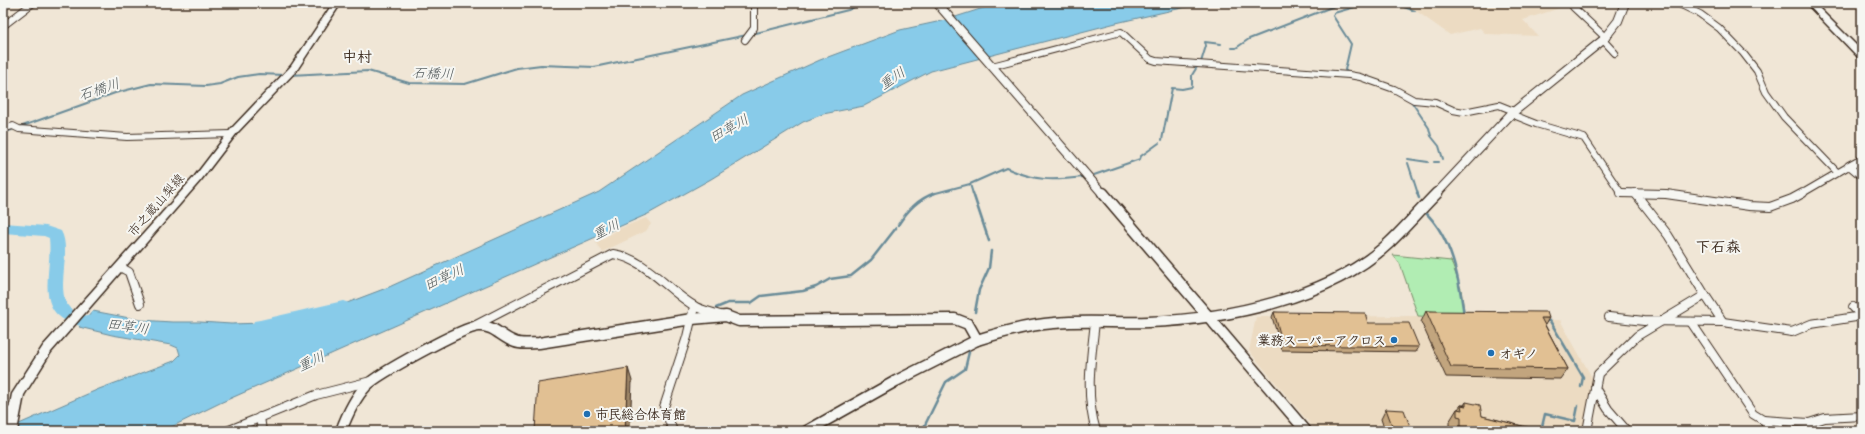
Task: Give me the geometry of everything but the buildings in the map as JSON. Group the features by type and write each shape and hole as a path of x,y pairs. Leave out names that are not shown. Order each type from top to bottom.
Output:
{"main road":[{"name":"市之蔵山梨線","path":"9,420 18,394 33,368 47,349 198,178 231,134 288,75 303,56 337,3"},
{"path":"1810,3 1862,56"}],"street":[{"path":"3,26 33,3"},
{"path":"745,40 754,28 754,3"},
{"path":"937,3 1306,431"},
{"path":"1584,3 1574,7 1615,53"},
{"path":"807,431 896,381 977,340 1018,328 1044,323 1149,322 1182,320 1267,305 1296,296 1335,280 1388,244 1512,112 1604,39 1618,21 1625,3"},
{"path":"1677,3 1700,14 1718,28 1743,53 1757,71 1766,92 1784,117 1837,172"},
{"path":"992,66 1121,32 1150,59 1156,61 1349,75 1360,77 1394,89 1414,100 1435,102 1452,110 1464,112 1499,105 1536,124 1584,138 1621,193 1666,194 1749,206 1770,207 1792,199 1862,159"},
{"path":"3,129 16,128 127,137 231,134"},
{"path":"1849,166 1862,177"},
{"path":"1635,193 1668,234 1723,322"},
{"path":"341,431 354,401 371,381 396,365 613,254 621,254 654,275 694,307 739,321 955,319 968,324 977,340"},
{"path":"120,267 129,272 140,304"},
{"path":"1587,431 1598,374 1637,336 1705,295"},
{"path":"673,431 664,407 692,319 694,307"},
{"path":"1862,307 1853,307 1862,316"},
{"path":"476,325 492,327 512,342 539,343 692,319 726,316"},
{"path":"1609,317 1644,321 1723,322 1792,332 1811,324 1862,316"},
{"path":"1095,322 1089,396 1096,431"},
{"path":"1692,322 1752,414 1763,420 1808,423 1825,418 1862,416"},
{"path":"227,431 335,388 371,381"},
{"path":"1595,388 1608,409 1627,431"},
{"path":"260,417 262,431"},
{"path":"1763,420 1771,431"}],"shaded area":[{"path":"1405,3 1575,3 1523,20 1538,36 1486,34 1480,28 1450,35"},
{"path":"646,218 651,224 646,231 602,252 596,243 621,228"},
{"path":"1418,316 1501,320 1560,320 1595,383 1587,431 1316,431 1249,351 1256,317"}],"green space":[{"path":"1393,255 1451,261 1461,289 1465,318 1418,316 1400,264"}],"water":[{"name":"重川","path":"999,3 1204,3 1116,23 931,71 864,106 823,114 803,122 711,179 648,214 220,403 163,431 3,431 99,389 174,361 180,355 178,348 171,345 112,335 79,327 93,311 140,320 172,322 231,324 297,322 389,287 599,192 742,95 820,60 900,30 946,20"}],"waterway":[{"name":"石橋川","path":"752,34 848,10 863,3"},
{"path":"1232,48 1236,48 1249,39 1342,3"},
{"path":"1349,73 1345,70 1351,44 1333,16 1334,13 1355,7 1397,5"},
{"path":"1404,7 1415,11"},
{"name":"石橋川","path":"290,75 368,71 409,83 465,84 517,68 541,65 594,67 747,35"},
{"path":"1201,62 1206,46 1205,42 1221,44"},
{"path":"1192,85 1192,75 1197,67"},
{"name":"石橋川","path":"3,133 115,93 151,84 206,86 220,84 238,77 259,74 285,75"},
{"path":"1162,140 1172,88 1182,89 1192,87"},
{"path":"1411,101 1429,128 1431,136 1439,146 1443,159"},
{"path":"1094,175 1140,159 1141,156 1159,143"},
{"path":"1408,159 1428,162"},
{"path":"1434,162 1439,162"},
{"path":"1408,163 1418,194"},
{"path":"970,184 1006,168 1035,178 1062,179 1083,177"},
{"path":"932,194 970,184"},
{"path":"970,184 973,194"},
{"path":"973,193 989,241"},
{"path":"1417,193 1419,198"},
{"path":"898,225 914,206 923,198 932,194"},
{"path":"1425,212 1442,234 1453,260 1460,287 1464,315"},
{"name":"田草川","path":"3,228 46,231 56,235 57,256 55,281 58,303 63,312 71,317 105,324"},
{"path":"716,308 728,303 751,303 761,296 803,291 816,287 830,279 851,276 871,260 896,228"},
{"path":"975,312 979,290 989,268 991,251"},
{"name":"田草川","path":"260,326 343,307"},
{"path":"1544,321 1550,321 1583,377 1581,387"},
{"path":"922,431 946,382 965,369 969,352"},
{"path":"1541,431 1545,414 1575,421 1578,406"}],"place":[{"name":"業務スーパーアクロス","path":"1394,340"},
{"name":"オギノ","path":"1491,353"},
{"name":"市民総合体育館","path":"587,414"}],"district":[{"name":"中村","path":"357,56"},
{"name":"下石森","path":"1718,246"}]}
